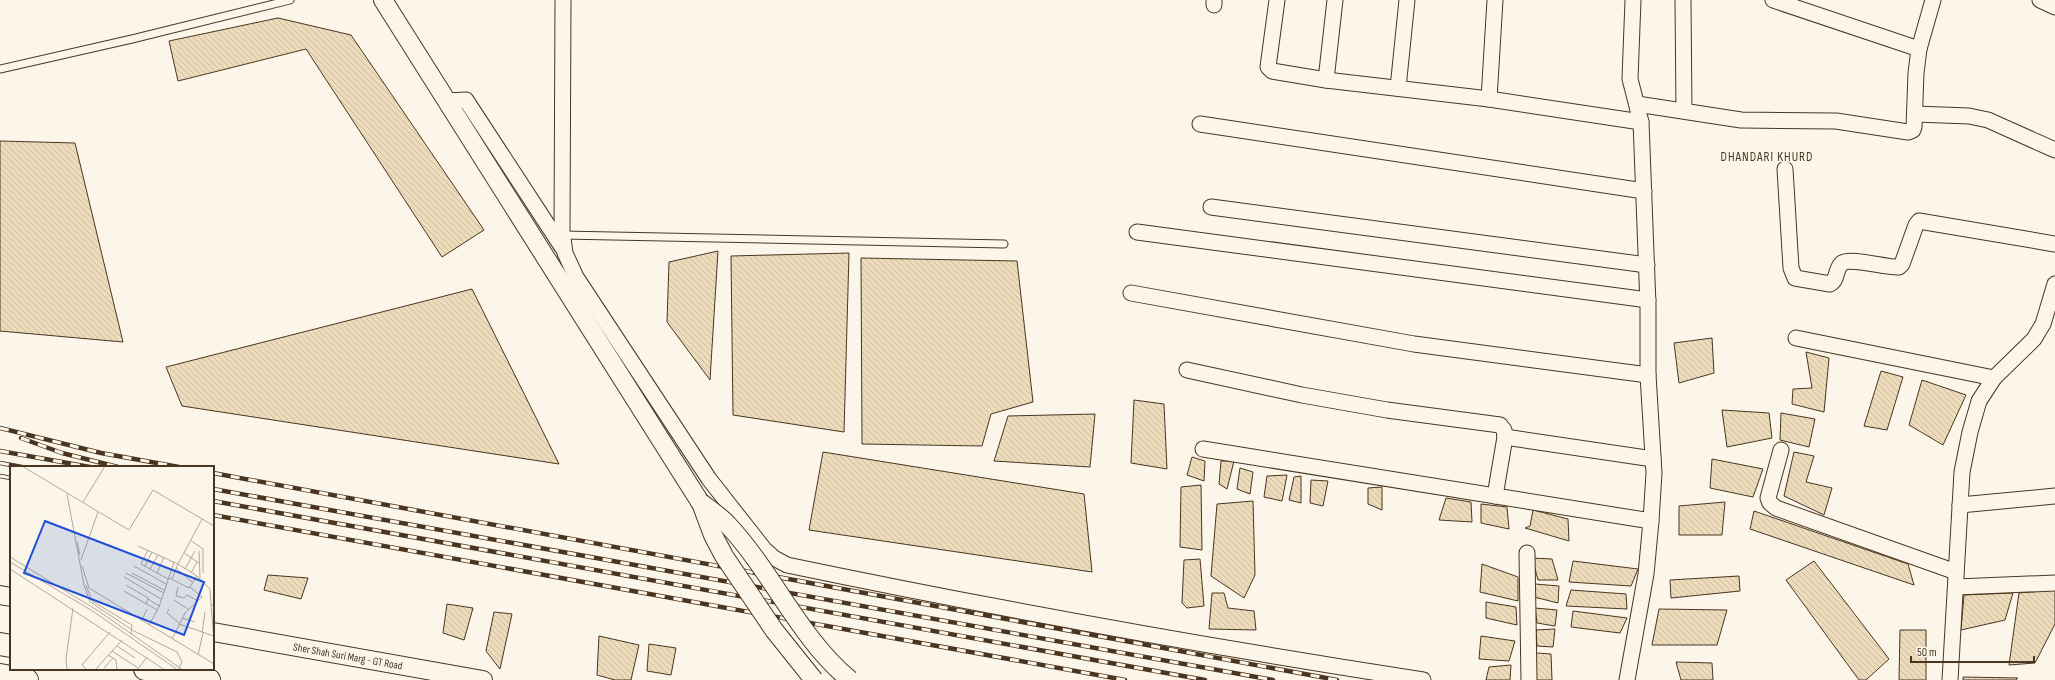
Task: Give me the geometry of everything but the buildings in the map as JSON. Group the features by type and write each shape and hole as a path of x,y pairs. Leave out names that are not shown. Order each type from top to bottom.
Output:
{"highway":[{"path":"0,644 10,646"},
{"path":"151,670 209,680"},
{"path":"0,675 27,680"}],"street":[{"path":"383,0 700,502 713,535 724,556 774,630 814,680"},
{"path":"563,0 562,234 565,253"},
{"path":"1277,0 1268,69 1272,71 1326,80 1489,99 1641,122"},
{"path":"1326,80 1335,0"},
{"path":"1398,88 1407,0"},
{"path":"1489,99 1495,0"},
{"path":"1627,680 1646,574 1652,521 1653,459 1648,375 1648,300 1641,122 1630,79 1633,0"},
{"path":"1684,0 1684,111"},
{"path":"1773,0 1919,50"},
{"path":"1637,104 1741,120 1836,121 1908,132 1913,130 1914,127 1919,50 1933,0"},
{"path":"2040,0 2055,6"},
{"path":"446,101 466,100 565,253 580,284 709,479 764,548 774,558 787,565 963,601 1240,652 1423,680"},
{"path":"1915,114 1970,116 1988,120 2055,150"},
{"path":"1200,124 1644,191"},
{"path":"1785,169 1791,268 1796,278 1801,280 1830,284 1833,282 1840,266 1848,261 1899,267 1902,264 1916,225 1919,221 2055,244"},
{"path":"1210,206 1647,265"},
{"path":"1136,232 1648,300"},
{"path":"1950,680 1962,472 1970,432 1980,401 1994,378 2034,339 2043,324 2055,284"},
{"path":"1131,294 1414,344 1648,375"},
{"path":"1796,338 1994,378"},
{"path":"1187,370 1302,395 1387,410 1500,425 1504,430 1505,437 1495,496"},
{"path":"1505,437 1653,459"},
{"path":"1203,449 1652,521"},
{"path":"1781,450 1768,498 1770,503 1776,508 1956,579 2055,583"},
{"path":"1960,506 2055,496"},
{"path":"700,502 727,524 742,541 813,642 850,680"},
{"path":"1527,553 1529,680"},
{"path":"0,595 10,597"},
{"name":"Sher Shah Suri Marg - GT Road","path":"214,632 483,680"}],"lane":[{"path":"0,69 132,39 290,0"},
{"path":"562,234 1004,244"}],"railway":[{"path":"0,428 101,453 173,466"},
{"path":"21,438 62,453 114,466"},
{"path":"0,451 84,466"},
{"path":"0,463 16,466"},
{"path":"214,473 1337,680"},
{"path":"0,476 10,478"},
{"path":"214,489 1273,680"},
{"path":"214,501 1205,680"},
{"path":"214,515 1125,680"}],"district":[{"name":"DHANDARI KHURD","path":"1767,156"}]}
